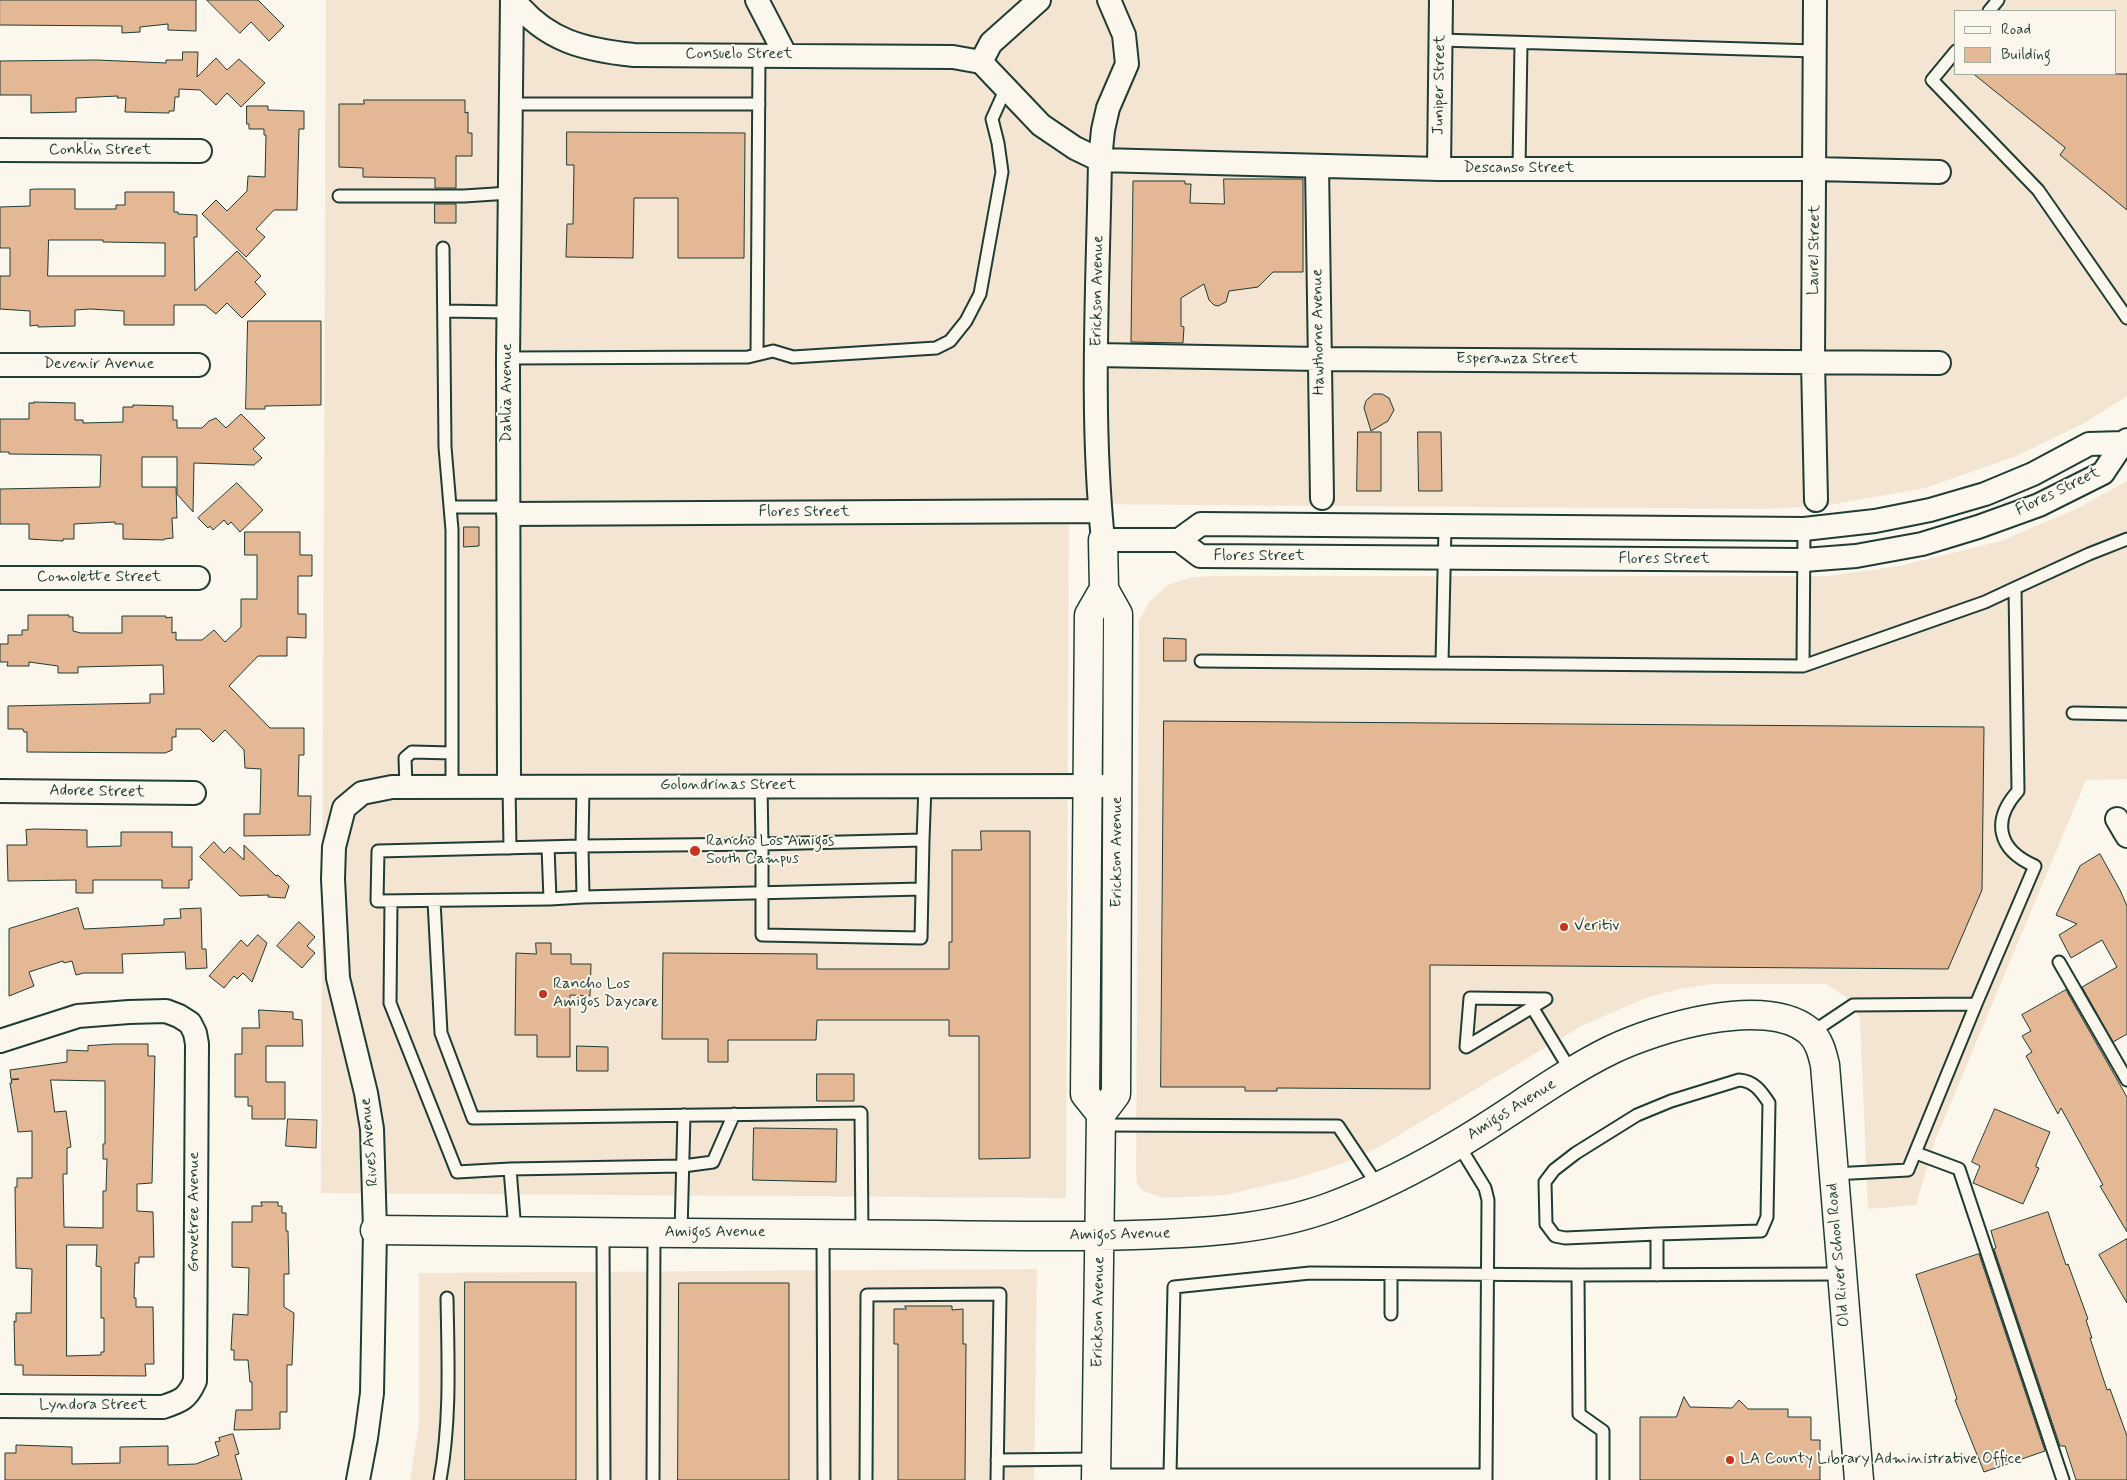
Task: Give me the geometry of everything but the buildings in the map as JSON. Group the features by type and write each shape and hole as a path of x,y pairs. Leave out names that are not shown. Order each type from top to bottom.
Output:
{"street":[{"name":"Consuelo Street","path":"513,0 525,14 546,30 570,44 598,51 634,55 953,57 981,62"},
{"name":"Dahlia Avenue","path":"508,785 508,312 513,0"},
{"path":"757,0 786,56"},
{"path":"1039,0 991,43 981,62 1041,125 1076,148 1100,160"},
{"name":"Erickson Avenue","path":"1096,1471 1101,1120 1116,1094 1118,786 1118,614 1104,589 1103,540 1100,511 1096,355 1100,160 1103,130 1108,108 1126,64 1124,35 1109,0"},
{"name":"Juniper Street","path":"1439,169 1441,0"},
{"name":"Laurel Street","path":"1815,0 1816,169 1813,362 1816,500"},
{"name":"Conklin Street","path":"0,150 200,151"},
{"name":"Descanso Street","path":"1100,160 1439,169 1816,169 1939,172"},
{"name":"Hawthorne Avenue","path":"1317,166 1322,498"},
{"name":"Esperanza Street","path":"1096,355 1319,359 1939,363"},
{"name":"Devenir Avenue","path":"0,365 198,365"},
{"name":"Flores Street","path":"2089,444 2126,444 2103,473 2031,508 1922,544 1856,556 1804,560 1200,556 1179,540 1202,524 1804,529 1875,521 1930,510 1985,494 2025,477 2089,444"},
{"name":"Flores Street","path":"508,511 1100,511"},
{"path":"1103,540 1179,540"},
{"name":"Comolette Street","path":"0,578 198,578"},
{"name":"Erickson Avenue","path":"1101,1120 1085,1094 1089,615 1104,589"},
{"name":"Golondrinas Street","path":"344,808 362,793 392,786 1118,786"},
{"name":"Adoree Street","path":"0,791 194,793"},
{"name":"Rives Avenue","path":"344,808 334,847 335,945 338,978 366,1093 372,1129 375,1230 372,1393 358,1480"},
{"name":"Grovetree Avenue","path":"0,1041 78,1016 166,1011 190,1023 195,1033 197,1044 196,1381 184,1399"},
{"name":"Amigos Avenue","path":"375,1230 1100,1236 1224,1231 1280,1222 1329,1207 1378,1186 1458,1144 1608,1051 1646,1035 1693,1022 1744,1015 1773,1016 1794,1022 1811,1033"},
{"name":"Old River School Road","path":"1811,1033 1820,1047 1825,1065 1832,1174 1859,1480"},
{"name":"Lyndora Street","path":"0,1406 163,1406 184,1399"}],"lane":[{"path":"1990,10 1998,0"},
{"path":"1440,40 1816,51"},
{"path":"1519,169 1521,43"},
{"path":"1954,54 1932,80 2038,190 2126,314"},
{"path":"757,353 759,56"},
{"path":"508,358 748,357 757,353 773,351 793,357 936,348 950,341 966,322 980,294 1002,172 992,119 1006,88"},
{"path":"510,104 759,104"},
{"path":"339,196 464,196 510,193"},
{"path":"443,248 445,447 452,530 452,786"},
{"path":"444,311 508,312"},
{"path":"450,507 508,511"},
{"path":"1442,663 1445,527"},
{"path":"1803,666 1804,529"},
{"path":"1201,661 1803,666 1985,602 2089,554 2127,539"},
{"path":"1832,1174 1908,1170 2035,866 2018,857 2004,842 2001,823 2006,806 2018,791 2015,588"},
{"path":"2073,713 2127,714"},
{"path":"406,786 405,758 412,752 452,753"},
{"path":"508,785 510,848"},
{"path":"582,897 583,785"},
{"path":"762,786 762,935 922,938 925,786"},
{"path":"922,890 377,901 378,851 924,840"},
{"path":"548,847 550,899"},
{"path":"391,901 390,1003 457,1172 683,1166 713,1162 734,1114"},
{"path":"434,901 441,1033 473,1118 861,1113 862,1235"},
{"path":"2059,962 2127,1080"},
{"path":"1470,998 1546,999 1532,1007 1466,1047 1470,998"},
{"path":"1811,1033 1853,1005 1976,1004"},
{"path":"1532,1007 1572,1073"},
{"path":"1739,1080 1747,1080 1759,1089 1769,1103 1767,1217 1761,1231 1657,1234 1565,1238 1555,1236 1546,1224 1545,1182 1554,1170 1576,1152 1636,1115 1671,1101 1739,1080"},
{"path":"681,1233 684,1115"},
{"path":"1101,1120 1338,1126 1378,1186"},
{"path":"997,1460 1096,1471 1170,1475 1486,1477 1488,1200 1485,1188 1458,1144"},
{"path":"1916,1152 1959,1169 2063,1480"},
{"path":"510,1170 515,1231"},
{"path":"603,1232 604,1480"},
{"path":"653,1480 654,1233"},
{"path":"823,1234 824,1480"},
{"path":"1657,1234 1657,1275"},
{"path":"1170,1475 1174,1287 1310,1273 1578,1276 1841,1274"},
{"path":"1390,1314 1391,1274"},
{"path":"1578,1276 1579,1414 1603,1431 1603,1480"},
{"path":"866,1480 867,1295 1000,1294 997,1480"},
{"path":"440,1480 445,1453 448,1400 447,1298"}],"shaded area":[{"name":"Rancho Los Amigos South Campus","path":"326,0 2127,0 2127,396 2086,422 2014,457 1925,488 1829,505 1767,509 1069,504 1066,1198 321,1193"},
{"path":"2127,481 2127,779 2086,780 1934,1143 1916,1205 1868,1209 1860,1017 1846,997 1826,984 1712,984 1679,989 1646,998 1583,1025 1379,1147 1344,1163 1298,1178 1225,1195 1164,1198 1143,1191 1137,1183 1139,620 1150,601 1168,585 1193,577 1217,576 1828,576 1900,566 2001,541 2076,509"},
{"path":"1037,1269 1034,1480 410,1480 419,1423 419,1273"}],"place":[{"name":"Rancho Los Amigos South Campus","path":"695,851"},
{"name":"Veritiv","path":"1564,927"},
{"name":"Rancho Los Amigos Daycare","path":"543,994"},
{"name":"LA County Library Administrative Office","path":"1730,1460"}]}
